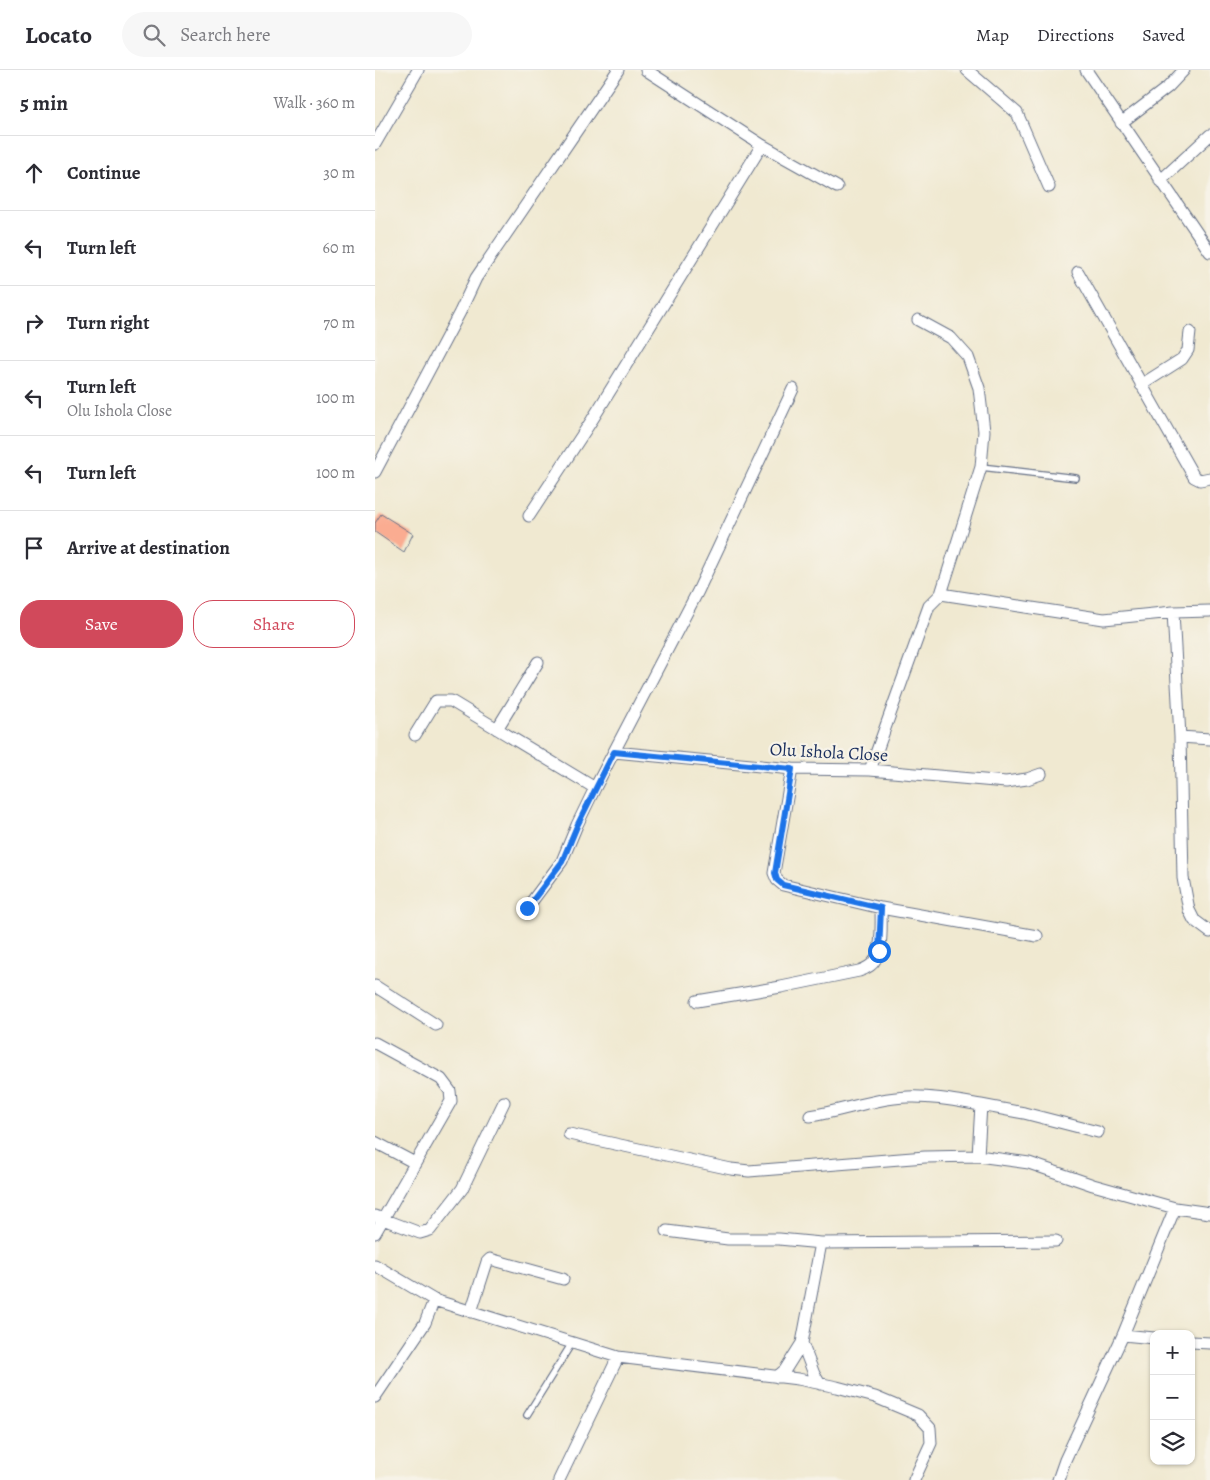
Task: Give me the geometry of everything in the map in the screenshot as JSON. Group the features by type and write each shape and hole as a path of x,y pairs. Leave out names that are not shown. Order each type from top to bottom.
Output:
{"street":[{"path":"375,144 417,70"},
{"path":"375,472 460,312 476,278 618,70"},
{"path":"646,70 762,145 837,187"},
{"path":"967,70 1017,113 1049,187"},
{"path":"1086,70 1210,252"},
{"path":"1121,123 1168,87 1183,70"},
{"path":"1160,181 1210,135"},
{"path":"529,516 592,420 762,145"},
{"path":"1078,272 1141,385 1195,476 1200,480 1210,478"},
{"path":"870,770 929,606 941,594 981,467 984,431 980,396 968,357 951,338 918,320"},
{"path":"1141,385 1182,359 1188,350 1190,332"},
{"path":"527,908 562,862 595,788 698,591 793,389"},
{"path":"941,594 1104,619 1173,612 1210,611"},
{"path":"1173,612 1180,737 1183,878 1189,910 1194,920 1210,932"},
{"path":"497,729 539,662"},
{"path":"415,735 436,701 451,701 595,788"},
{"path":"1180,737 1210,739"},
{"name":"Olu Ishola Close","path":"614,752 792,769 870,770 1006,782 1027,779 1041,774"},
{"path":"792,769 775,873 777,880 783,885 881,908 1037,936"},
{"path":"697,1001 781,987 859,971 868,967 875,960 879,951 881,908"},
{"path":"375,986 436,1025"},
{"path":"375,1043 441,1079 450,1091 451,1101 415,1163 379,1218 375,1233"},
{"path":"810,1116 888,1099 928,1097 1024,1112 1098,1132"},
{"path":"379,1218 420,1233 430,1230 462,1190 504,1102"},
{"path":"978,1156 981,1105"},
{"path":"569,1134 731,1169 749,1171 925,1157 978,1156 1029,1164 1093,1185 1175,1208 1210,1213"},
{"path":"375,1142 415,1163"},
{"path":"1058,1480 1065,1460 1123,1335 1175,1208"},
{"path":"667,1231 728,1239 779,1240 821,1244 1056,1241"},
{"path":"777,1377 792,1362 802,1344 821,1244"},
{"path":"471,1312 487,1262 490,1259 563,1280"},
{"path":"375,1265 434,1300 618,1357 820,1384 875,1398 918,1415 929,1428 931,1443 914,1480"},
{"path":"375,1397 425,1323 434,1300"},
{"path":"1123,1335 1150,1338"},
{"path":"1195,1342 1210,1343"},
{"path":"802,1344 820,1384"},
{"path":"559,1480 618,1357"}],"lane":[{"path":"981,467 1076,478"},
{"path":"527,1415 572,1343"}],"building":[{"path":"381,514 413,534 404,552 375,532 375,523"}],"route":[{"path":"527,908 562,862 577,826 614,752 792,769 775,873 777,880 783,885 881,908 879,951"}]}
